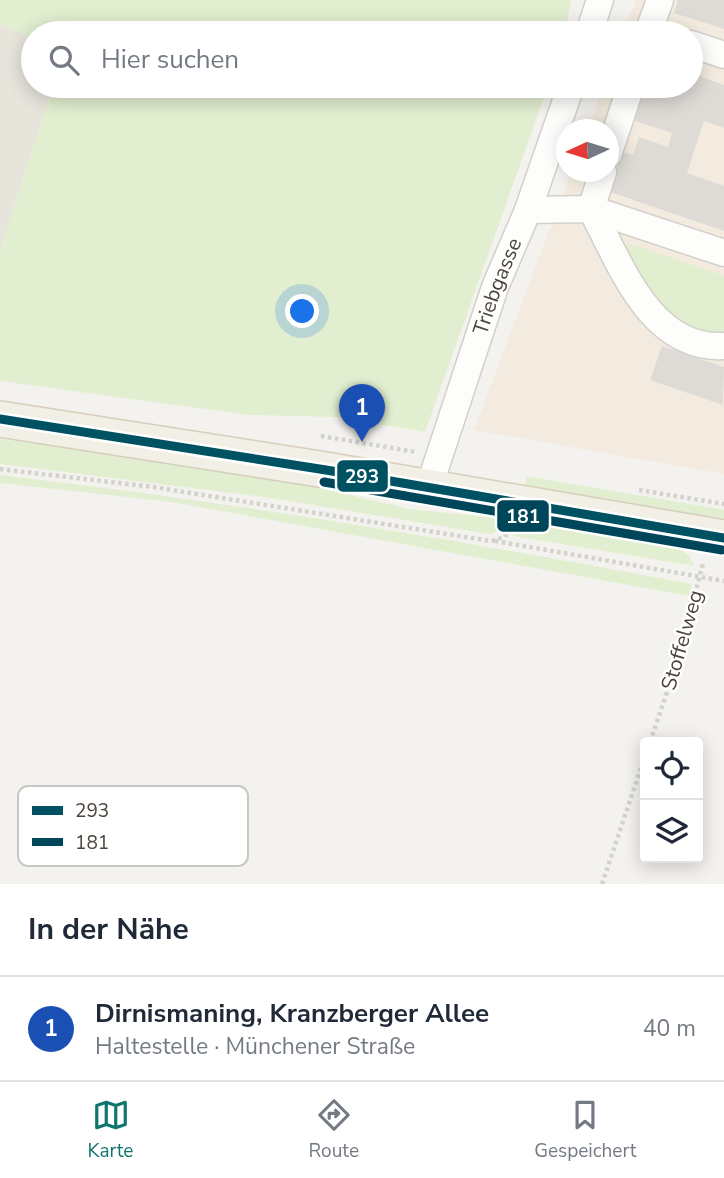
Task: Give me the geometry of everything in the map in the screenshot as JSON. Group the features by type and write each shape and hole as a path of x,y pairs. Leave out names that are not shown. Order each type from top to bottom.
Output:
{"main road":[{"path":"0,419 715,536"}],"street":[{"path":"593,21 600,0"},
{"path":"654,21 660,0"},
{"path":"703,48 724,55"},
{"name":"Triebgasse","path":"429,488 495,287 528,210 566,98"},
{"path":"619,122 627,98"},
{"path":"600,182 591,209 644,304 659,324 697,342 724,346"},
{"path":"528,210 591,209 724,253"}],"path":[{"path":"0,469 167,489 724,581"},
{"path":"491,541 505,537 515,502"},
{"name":"Stoffelweg","path":"652,737 715,536"},
{"path":"602,884 640,771"}],"shaded area":[{"path":"636,0 724,0 724,474 474,430 567,182 619,182 619,119 591,119 599,98 703,98 703,21 628,21"},
{"path":"0,25 21,33 21,98 49,98 0,251"}],"green space":[{"path":"0,0 571,0 567,21 21,21 21,33 0,25"},
{"path":"49,98 544,98 425,432 337,417 249,415 0,381 0,251"},
{"path":"628,243 724,276 724,339 664,317 626,251"},
{"path":"0,439 91,450 299,483 409,509 506,519 502,531 489,534 264,497 0,464"},
{"path":"0,475 174,497 347,524 692,584 689,596 172,502 0,483"},
{"path":"526,476 724,510 724,522 525,487"},
{"path":"528,522 677,547 689,556 694,566 513,536 519,525"}],"building":[{"path":"678,0 724,0 724,29 703,21 674,13"},
{"path":"703,77 724,85 724,128 704,121 687,173 724,186 724,231 610,192 613,182 619,182 619,164 623,152 633,155 639,137 668,147 672,133 635,121 642,98 703,98"},
{"path":"662,346 724,367 723,405 650,380"}],"transit line":[{"name":"293","path":"0,419 326,470 724,538"},
{"name":"181","path":"324,482 722,550"}],"place":[{"name":"Dirnismaning, Kranzberger Allee","path":"362,442"}]}
